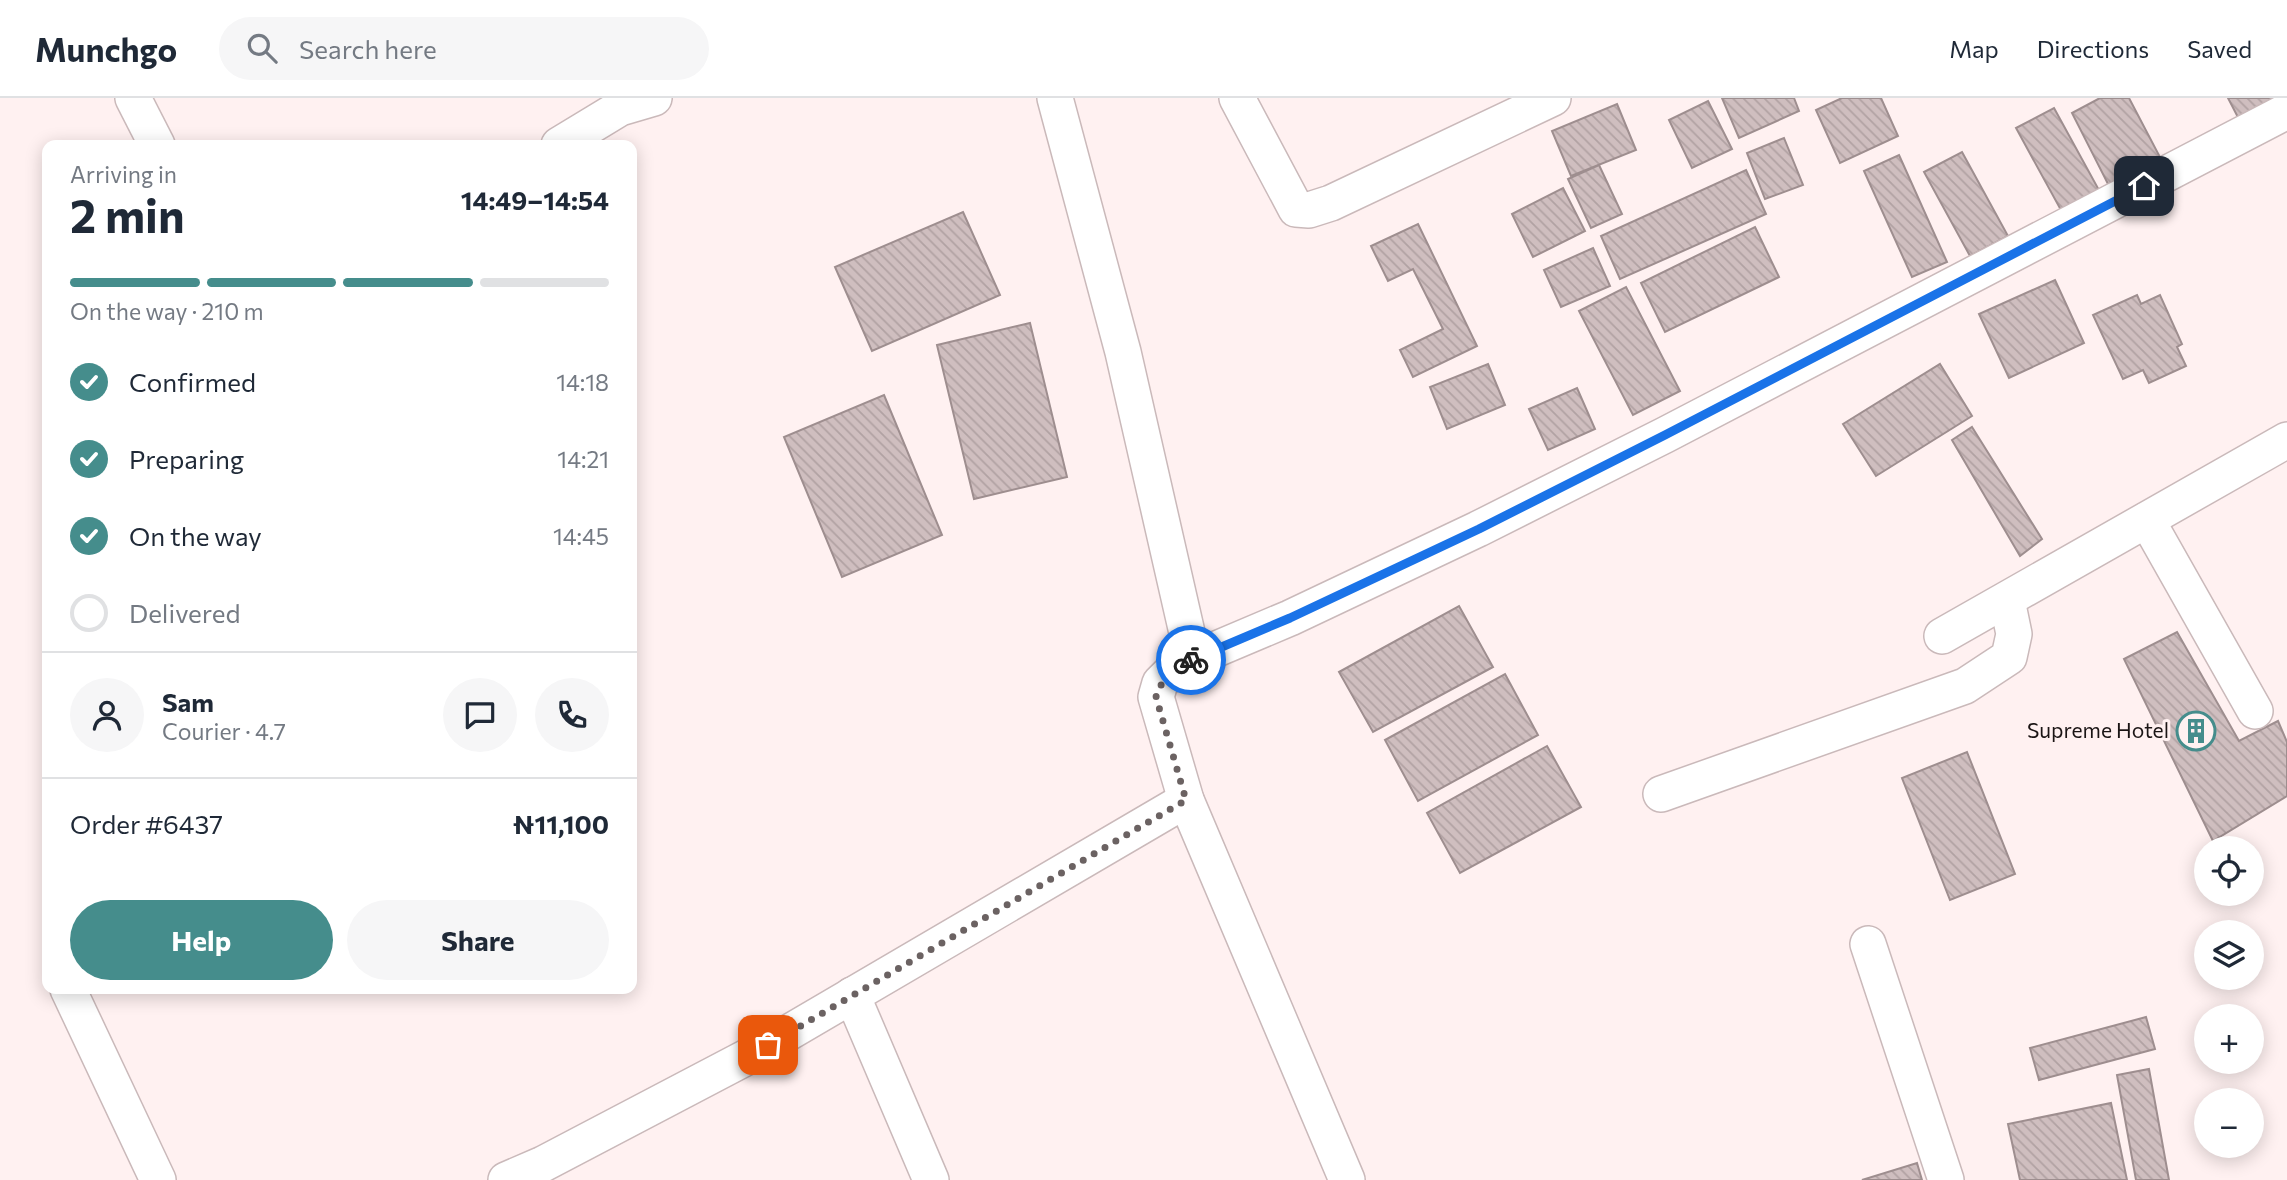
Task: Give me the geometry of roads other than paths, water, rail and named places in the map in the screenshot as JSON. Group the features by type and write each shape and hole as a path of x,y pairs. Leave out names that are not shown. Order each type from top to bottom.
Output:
{"street":[{"path":"133,98 154,140"},
{"path":"567,140 620,108 654,98"},
{"path":"1055,98 1123,352 1193,659"},
{"path":"1237,98 1296,209 1309,210 1331,203 1553,98"},
{"path":"1348,1180 1186,800 1156,697 1160,683 1171,672 1193,659 1290,618 1665,435 2287,111"},
{"path":"1941,636 2287,440"},
{"path":"2147,520 2255,711"},
{"path":"1661,793 1965,686 2009,657 2014,634 2007,600"},
{"path":"506,1180 546,1172 1186,800"},
{"path":"1868,944 1946,1180"},
{"path":"70,994 158,1180"},
{"path":"852,995 931,1180"}],"place":[{"name":"Supreme Hotel","path":"2196,731"}]}
